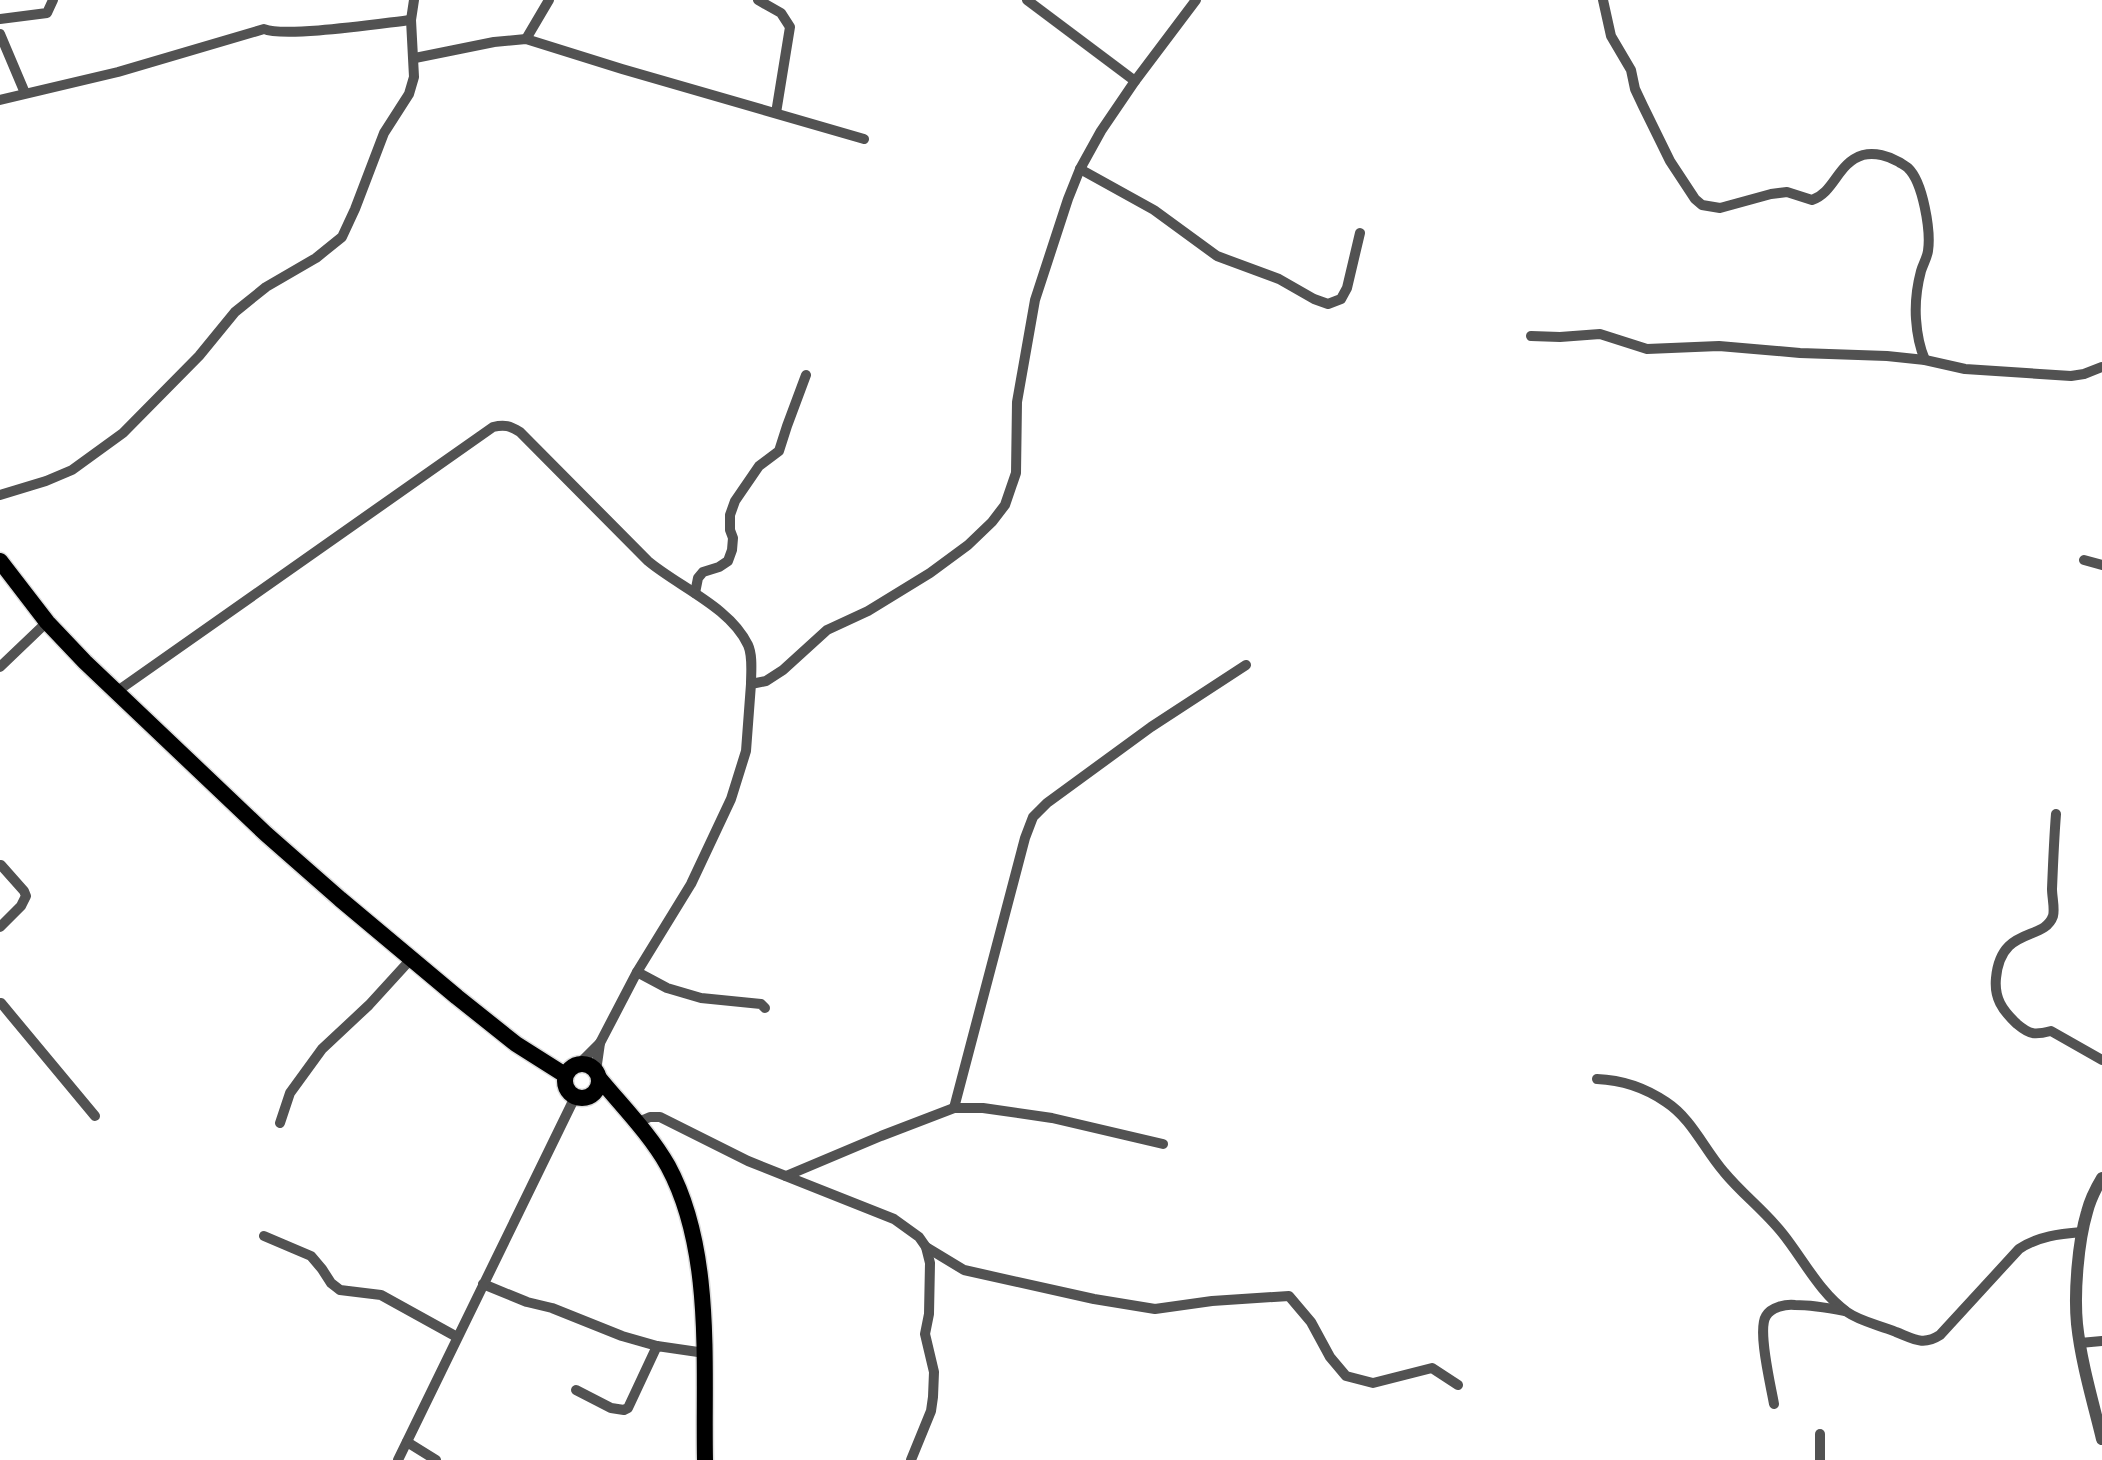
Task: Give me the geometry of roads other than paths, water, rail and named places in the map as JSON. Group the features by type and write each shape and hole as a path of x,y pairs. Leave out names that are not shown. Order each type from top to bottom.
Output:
{"main road":[{"path":"0,561 6,577 47,622 116,692 266,834 411,959 516,1044 565,1075"},
{"path":"633,1120 567,1090 565,1075 571,1067 580,1063 589,1065 598,1074 654,1144 687,1209 695,1247 705,1353 705,1460"},
{"path":"582,1097 598,1087 598,1074"}],"street":[{"path":"0,19 47,13 53,0"},
{"path":"0,495 72,470 123,433 199,356 236,312 267,287 316,258 342,237 384,133 409,94 414,77 411,20 414,0"},
{"path":"526,39 549,0"},
{"path":"758,0 781,13 790,27 776,113"},
{"path":"1027,0 1135,81"},
{"path":"751,684 766,681 783,670 827,630 868,611 930,572 968,545 1005,505 1016,473 1017,402 1035,300 1068,199 1080,169 1101,131 1196,0"},
{"path":"1602,0 1611,36 1631,70 1635,89 1670,161 1695,199 1702,205 1720,208 1787,192 1812,200 1826,193 1836,175 1862,155 1882,155 1908,168 1916,179 1921,195 1928,233 1928,252 1921,272 1916,318 1918,344 1926,360"},
{"path":"0,100 118,72 264,29 272,32 296,31 411,20"},
{"path":"0,34 25,93"},
{"path":"415,58 494,42 526,39 864,139"},
{"path":"1080,169 1154,210 1217,256 1279,279 1328,304 1341,299 1347,288 1360,233"},
{"path":"1531,336 1600,334 1647,349 1719,346 1800,353 1887,356 1926,360 1965,369 2071,376 2102,367"},
{"path":"695,593 698,578 704,572 728,561 733,538 730,516 735,501 759,466 779,451 806,375"},
{"path":"116,692 493,427 503,424 520,432 648,561 695,593 735,626 749,648 751,684 746,751 731,799 691,884 637,972 600,1043 580,1063"},
{"path":"2084,560 2102,565"},
{"path":"0,667 47,622"},
{"path":"954,1108 1025,838 1033,817 1058,794 1151,727 1246,665"},
{"path":"2056,814 2052,889 2054,914 2045,928 2021,937 2001,954 1997,968 1996,995 2000,1005 2024,1030 2036,1034 2051,1031 2102,1060"},
{"path":"0,927 21,906 26,896 2,865"},
{"path":"280,1123 290,1093 322,1049 411,959"},
{"path":"637,972 678,992 701,998 761,1004 765,1008"},
{"path":"0,1003 95,1116"},
{"path":"598,1074 600,1043"},
{"path":"1597,1079 1621,1080 1668,1103 1696,1130 1723,1171 1768,1216 1845,1311 1917,1341 1930,1341 1940,1335 2019,1249 2032,1240 2082,1232"},
{"path":"398,1460 483,1284 582,1097"},
{"path":"786,1176 954,1108 983,1108 1052,1118 1163,1144"},
{"path":"633,1120 660,1117 748,1161 894,1219 919,1237 926,1247 930,1263 929,1314 925,1334 934,1372 930,1411 911,1460"},
{"path":"2102,1178 2087,1211 2082,1232 2077,1301 2080,1343 2102,1439"},
{"path":"264,1236 311,1256 331,1283 340,1290 381,1296 457,1337"},
{"path":"926,1247 964,1270 1094,1299 1155,1309 1212,1301 1289,1296 1311,1322 1329,1357 1346,1376 1373,1383 1432,1368 1458,1385"},
{"path":"483,1284 622,1336 657,1346 705,1353"},
{"path":"1774,1404 1763,1340 1767,1313 1774,1308 1793,1304 1845,1311"},
{"path":"2080,1343 2102,1341"},
{"path":"576,1390 611,1408 628,1408 657,1346"},
{"path":"1820,1434 1820,1460"},
{"path":"407,1442 436,1460"}]}
